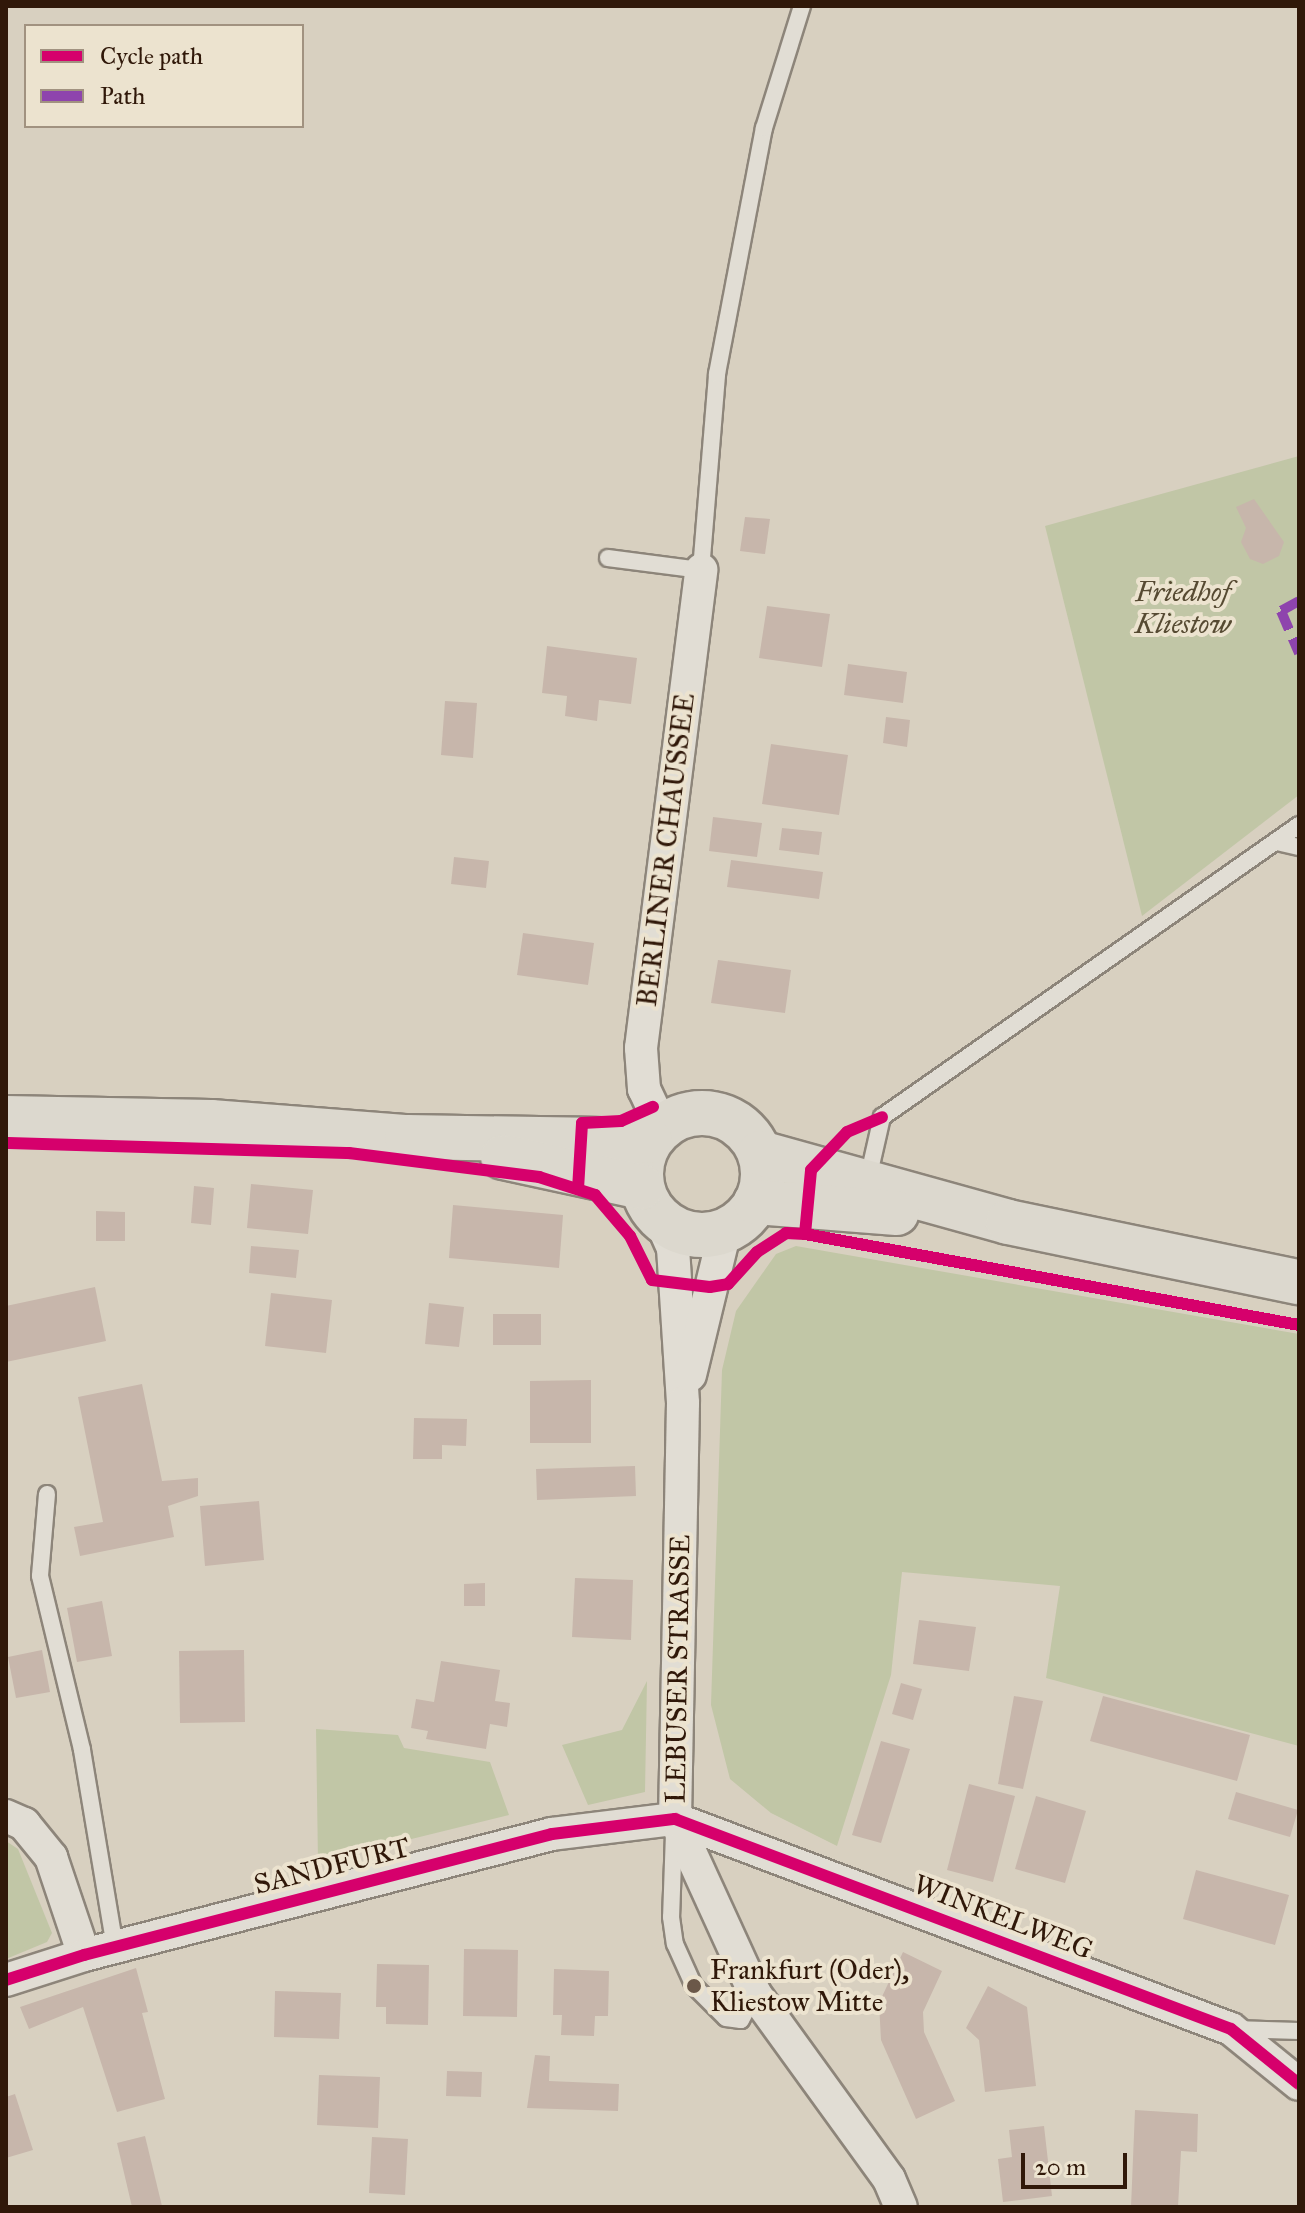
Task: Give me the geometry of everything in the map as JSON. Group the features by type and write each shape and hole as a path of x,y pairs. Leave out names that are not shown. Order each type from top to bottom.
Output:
{"main road":[{"path":"6,1118 211,1122 407,1137 656,1134 693,1113 726,1117 752,1139 760,1153 762,1186 741,1216"},
{"path":"651,1203 641,1171 656,1134"},
{"path":"407,1137 651,1203 691,1234 741,1216 1008,1222"},
{"path":"760,1153 1008,1222 1299,1282"}],"street":[{"name":"BERLINER CHAUSSEE","path":"656,1134 644,1089 641,1048 701,570"},
{"name":"LEBUSER STRASSE","path":"651,1203 673,1248 683,1403 675,1819 755,1994 889,2179 901,2207"},
{"name":"LEBUSER STRASSE","path":"683,1403 741,1216"},
{"path":"6,1816 24,1824 51,1857 100,1951"},
{"name":"SANDFURT","path":"6,1980 100,1951 552,1834 675,1819"},
{"name":"WINKELWEG","path":"675,1819 1231,2029 1299,2084"}],"lane":[{"path":"608,558 701,570 717,374 764,128 802,6"},
{"path":"867,1184 882,1117 1299,825"},
{"path":"1277,842 1299,847"},
{"path":"47,1494 40,1576 82,1750 100,1951"},
{"path":"675,1819 671,1917 675,1944 694,1986 726,2018 741,2020 755,1994"},
{"name":"WINKELWEG","path":"1231,2029 1299,2031"}],"green space":[{"name":"Friedhof Kliestow","path":"1299,456 1299,795 1142,916 1045,526"},
{"path":"796,1246 1299,1334 1299,1746 1046,1678 1060,1586 902,1572 891,1675 837,1846 771,1813 730,1779 711,1705 722,1370 736,1311 776,1254"},
{"path":"647,1681 645,1792 588,1805 562,1745 622,1730"},
{"path":"316,1729 398,1735 404,1748 490,1762 509,1815 318,1862"},
{"path":"6,1841 18,1849 52,1933 47,1942 6,1959"}],"building":[{"path":"1254,499 1284,542 1279,556 1263,564 1250,559 1241,542 1246,528 1236,507"},
{"path":"745,517 770,519 765,554 740,551"},
{"path":"767,606 830,614 822,667 759,658"},
{"path":"547,646 637,658 631,704 599,700 597,721 565,716 567,696 542,693"},
{"path":"848,664 907,672 903,703 844,695"},
{"path":"445,701 477,703 473,758 441,755"},
{"path":"886,717 910,720 907,747 883,743"},
{"path":"771,744 848,755 839,815 762,804"},
{"path":"713,817 762,823 757,857 709,851"},
{"path":"782,828 822,832 819,855 779,850"},
{"path":"454,857 489,861 486,888 451,884"},
{"path":"731,860 823,872 819,899 727,887"},
{"path":"523,933 594,943 588,985 517,975"},
{"path":"718,960 791,970 785,1013 711,1003"},
{"path":"251,1184 313,1190 308,1234 247,1228"},
{"path":"194,1186 214,1188 211,1225 191,1223"},
{"path":"453,1205 563,1215 559,1268 449,1258"},
{"path":"96,1211 125,1212 125,1241 96,1241"},
{"path":"251,1246 299,1250 296,1278 249,1273"},
{"path":"95,1287 106,1341 6,1362 6,1306"},
{"path":"271,1293 332,1300 326,1353 265,1346"},
{"path":"429,1303 464,1307 459,1347 425,1344"},
{"path":"493,1314 541,1314 541,1345 493,1345"},
{"path":"591,1380 591,1443 530,1443 530,1381"},
{"path":"142,1384 162,1481 198,1478 198,1496 168,1506 174,1537 80,1556 74,1527 103,1522 78,1397"},
{"path":"414,1418 467,1419 466,1446 442,1445 442,1459 413,1459"},
{"path":"635,1466 636,1496 537,1500 536,1469"},
{"path":"259,1501 264,1560 205,1566 200,1506"},
{"path":"575,1578 633,1580 631,1640 572,1637"},
{"path":"485,1583 485,1606 464,1606 464,1584"},
{"path":"102,1601 112,1656 77,1662 67,1608"},
{"path":"919,1620 976,1627 969,1671 913,1664"},
{"path":"42,1650 50,1692 16,1698 8,1657"},
{"path":"244,1650 245,1722 180,1723 179,1651"},
{"path":"441,1661 500,1670 495,1701 510,1703 507,1727 490,1724 486,1749 426,1739 428,1731 411,1728 416,1699 434,1702"},
{"path":"901,1683 922,1689 913,1720 892,1714"},
{"path":"1014,1696 1043,1701 1023,1789 998,1784"},
{"path":"1103,1696 1250,1735 1237,1781 1090,1741"},
{"path":"881,1741 910,1749 881,1843 852,1835"},
{"path":"969,1784 1015,1796 993,1882 947,1870"},
{"path":"1236,1792 1298,1810 1290,1837 1228,1819"},
{"path":"1036,1796 1086,1811 1065,1883 1015,1869"},
{"path":"1196,1870 1289,1895 1275,1945 1183,1919"},
{"path":"464,1949 518,1950 517,2017 463,2016"},
{"path":"903,1952 942,1971 923,2012 924,2032 955,2101 916,2119 881,2040 879,2003"},
{"path":"377,1964 429,1965 428,2025 386,2024 386,2007 376,2007"},
{"path":"136,1968 148,2012 142,2013 165,2099 117,2112 83,2007 29,2029 20,2007"},
{"path":"554,1969 609,1971 608,2016 595,2016 594,2036 561,2035 562,2015 553,2015"},
{"path":"988,1986 1027,2007 1036,2086 985,2092 979,2040 966,2028"},
{"path":"275,1991 341,1993 339,2039 274,2037"},
{"path":"535,2055 550,2056 549,2081 619,2084 618,2111 527,2108"},
{"path":"447,2071 482,2072 481,2097 446,2096"},
{"path":"319,2075 380,2077 378,2128 317,2125"},
{"path":"15,2094 33,2150 6,2158 6,2097"},
{"path":"1135,2110 1198,2114 1197,2152 1181,2151 1178,2207 1131,2207"},
{"path":"1044,2126 1052,2196 1003,2202 998,2159 1012,2157 1009,2130"},
{"path":"145,2136 162,2206 132,2207 117,2143"},
{"path":"372,2137 408,2139 405,2195 369,2193"}],"marked path":[{"path":"1299,601 1281,611 1299,653"}],"cycle path":[{"path":"578,1189 582,1123 621,1121 653,1107"},
{"path":"805,1234 811,1170 847,1132 882,1117"},
{"path":"6,1143 349,1153 539,1177 595,1195 630,1236 652,1280 710,1287 728,1284 757,1252 786,1233 805,1234 1299,1325"},
{"path":"6,1980 84,1955 552,1834 675,1819 1231,2029 1299,2084"}],"place":[{"name":"Frankfurt (Oder), Kliestow Mitte","path":"694,1986"}]}
